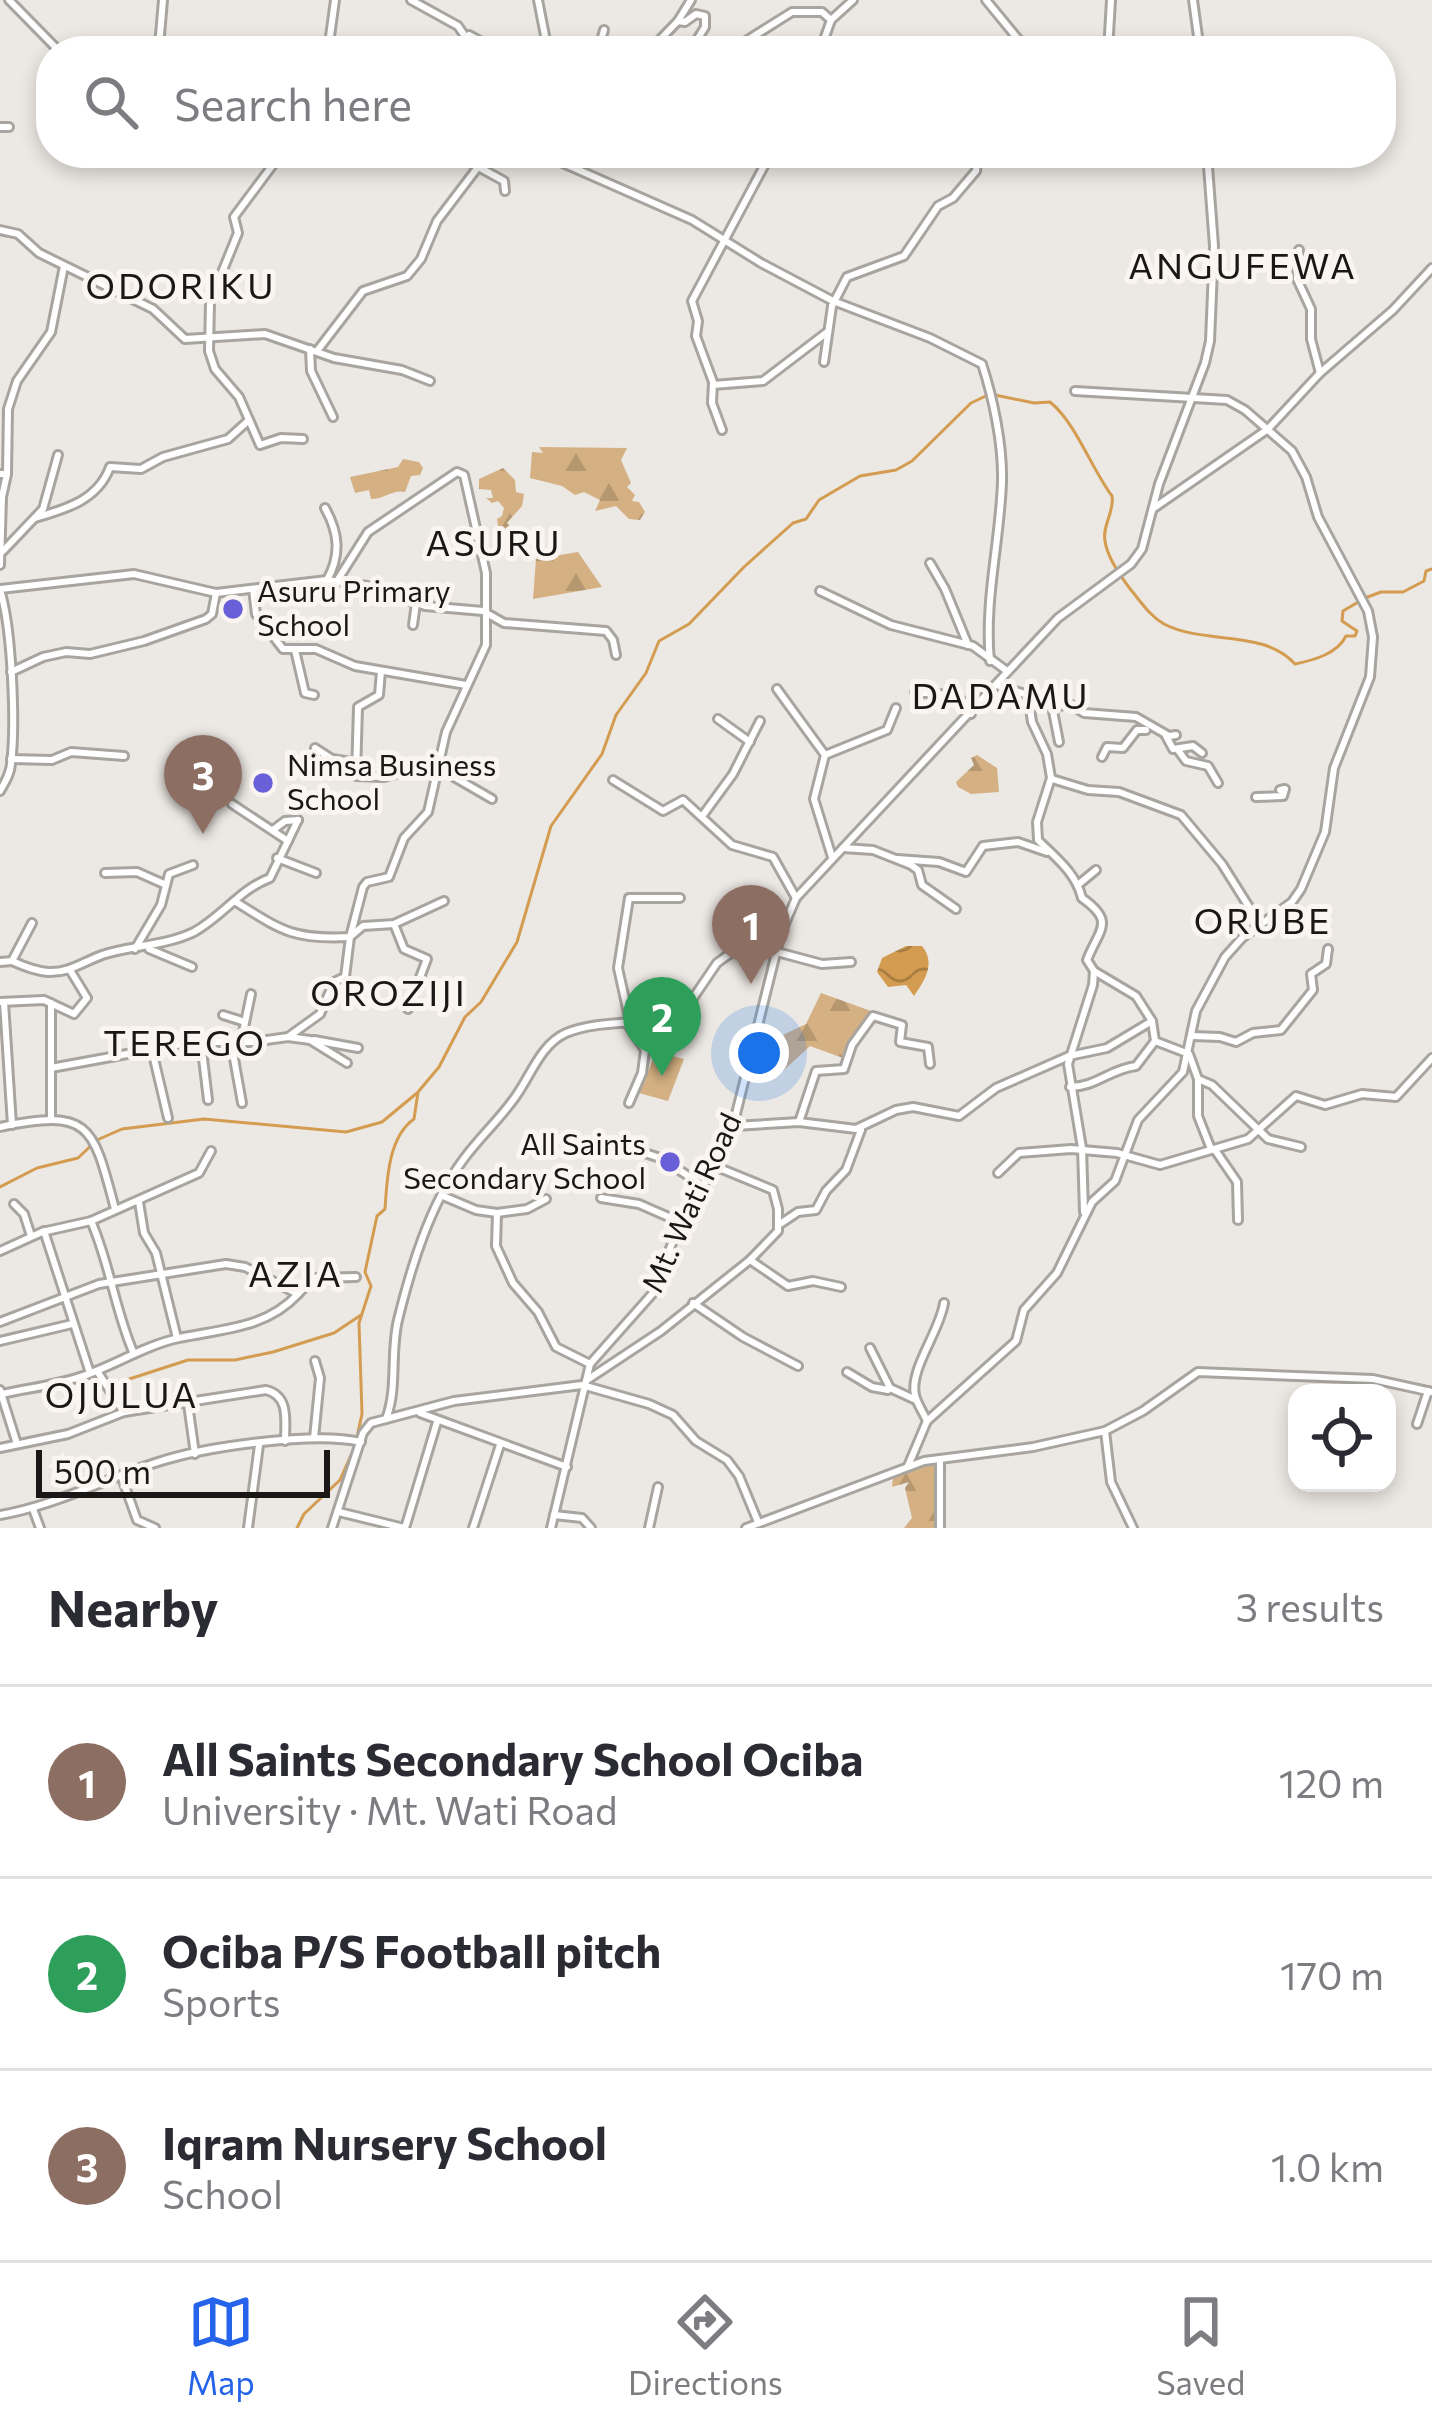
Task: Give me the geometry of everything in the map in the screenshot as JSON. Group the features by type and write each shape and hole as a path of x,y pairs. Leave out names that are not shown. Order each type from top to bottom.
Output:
{"street":[{"path":"9,0 44,36"},
{"path":"159,36 163,0"},
{"path":"330,36 335,0"},
{"path":"411,0 470,36"},
{"path":"538,0 547,36"},
{"path":"664,36 691,0"},
{"path":"825,36 831,20 854,0"},
{"path":"986,0 1016,36"},
{"path":"1109,36 1111,0"},
{"path":"1193,0 1198,36"},
{"path":"754,36 792,12 822,12 831,20"},
{"path":"678,21 696,14 705,16 700,36"},
{"path":"602,36 604,30"},
{"path":"270,168 233,217 239,232 211,296 209,338 213,365 236,391 261,446 280,438 303,439"},
{"path":"333,417 311,371 314,350 363,291 405,279 421,259 437,221 477,168 504,181 505,191"},
{"path":"574,168 680,214 833,301 930,338 982,364 986,396 995,417 1002,482 990,661"},
{"path":"722,430 696,336 698,321 692,300 763,168"},
{"path":"824,362 833,301 847,277 904,256 938,206 953,198 976,168"},
{"name":"Mt. Wati Road","path":"550,1528 590,1364 652,1293 680,1222 716,1167 734,1126 781,933 796,898 1069,608 1138,556 1150,510 1205,362 1212,316 1209,168"},
{"path":"0,230 18,234 64,266 153,309 185,339 265,334 334,358 402,370 430,381"},
{"path":"1299,250 1297,279 1311,309 1311,339 1320,373"},
{"path":"0,565 5,431 11,400 27,363 51,332 64,266"},
{"path":"1150,510 1268,429 1432,268"},
{"path":"713,385 764,381 828,331"},
{"path":"908,1466 927,1421 1016,1341 1024,1310 1058,1273 1092,1202 1112,1185 1138,1120 1177,1081 1189,1054 1201,998 1225,957 1298,895 1329,819 1334,768 1368,683 1373,628 1364,602 1318,517 1299,461 1268,429 1235,404 1075,391"},
{"path":"0,398 11,400"},
{"path":"35,518 74,506 102,484 110,467 141,470 163,457 228,439 249,420"},
{"path":"3,550 35,518 49,496 58,455"},
{"path":"288,1036 320,1014 334,982 345,977 363,887 389,877 404,838 428,812 446,732 486,645 486,573 466,479 460,470 368,532 337,581"},
{"path":"326,508 337,534 336,560 327,580"},
{"path":"930,563 968,645"},
{"path":"0,791 10,771 11,672 0,590 140,574 215,593 337,581 416,604 488,613 504,623 606,631 614,640 616,655"},
{"path":"253,589 258,617 283,649 316,649 349,664 466,685"},
{"path":"820,591 891,625 968,645 1008,671"},
{"path":"11,672 43,657 90,654 206,619 212,614 215,593"},
{"path":"413,626 416,604"},
{"path":"295,650 305,693 314,695"},
{"path":"381,671 379,695 358,707 356,776 373,779 439,762"},
{"path":"996,686 1039,700 1060,698 1084,713 1136,717 1186,761 1208,766 1218,783"},
{"path":"778,689 825,755 814,799 832,857"},
{"path":"915,692 958,697 970,714"},
{"path":"1028,695 1051,778 1037,836 1079,884 1082,898 1098,908 1102,917 1102,931 1087,960 1094,971 1131,991 1152,1021 1155,1042 1189,1054"},
{"path":"1059,742 1053,711 1069,704"},
{"path":"825,755 887,730 896,708"},
{"path":"718,719 750,742"},
{"path":"703,814 760,721"},
{"path":"1102,757 1107,747 1123,748 1137,730 1176,735"},
{"path":"1178,750 1193,746 1202,752"},
{"path":"315,748 332,759 357,764"},
{"path":"11,759 52,760 70,752 124,756"},
{"path":"439,762 454,777 492,799"},
{"path":"1051,778 1088,790 1119,793 1181,815 1222,864 1261,926"},
{"path":"613,780 663,811 683,800 733,845 773,857 796,898"},
{"path":"1256,797 1282,796 1285,789 1280,790"},
{"path":"232,804 288,841"},
{"path":"0,962 42,971 70,970 104,955 196,931 236,902 250,885 270,878 298,820 285,820 273,830"},
{"path":"897,859 939,862 966,872 980,847 1014,842 1060,860"},
{"path":"843,848 864,848 916,868 922,885 956,910"},
{"path":"277,858 316,873"},
{"path":"134,950 161,905 164,884 173,870 193,865"},
{"path":"1079,884 1096,870"},
{"path":"105,872 137,872 164,884"},
{"path":"629,1103 642,1073 645,1050 628,1022 618,970 629,898 680,898"},
{"path":"236,902 289,934 314,939 350,938 363,926 394,924 444,901"},
{"path":"12,961 32,923"},
{"path":"394,924 404,949 427,959 408,1009"},
{"path":"386,1419 392,1396 394,1339 410,1270 462,1160 512,1102 555,1040 582,1028 683,1013 717,963 735,950 781,933"},
{"path":"146,947 192,967"},
{"path":"1192,1036 1220,1036 1236,1042 1253,1033 1280,1030 1313,990 1311,974 1324,967 1328,949"},
{"path":"777,952 822,964 851,962"},
{"path":"12,1125 2,1002 51,1003 70,1016 86,1003 86,996 70,970"},
{"path":"1085,1216 1082,1148 1067,1060 1094,971"},
{"path":"242,1102 236,1042 251,994"},
{"path":"51,1003 51,1118"},
{"path":"223,1015 244,1022"},
{"path":"799,1122 816,1071 844,1069 852,1045 873,1016 902,1025 900,1042 928,1047 930,1064"},
{"path":"734,1126 799,1122 863,1128 902,1108 959,1116 996,1088 1107,1048 1152,1021"},
{"path":"51,1068 201,1042 288,1036 358,1048"},
{"path":"310,1040 346,1063"},
{"path":"201,1042 208,1100"},
{"path":"1070,1087 1090,1086 1118,1068 1136,1066 1155,1042"},
{"path":"152,1049 168,1118"},
{"path":"1189,1054 1198,1079 1199,1121 1237,1182 1238,1220"},
{"path":"998,1173 1019,1153 1082,1148 1160,1166 1259,1132 1295,1096 1325,1105 1362,1094 1396,1097 1432,1058"},
{"path":"1198,1079 1212,1084 1268,1139 1301,1147"},
{"path":"0,1127 51,1118 71,1121 97,1146 116,1209"},
{"path":"780,1224 797,1212 816,1210 846,1170 863,1128"},
{"path":"0,1251 44,1231 91,1221 139,1202 181,1178 200,1173 211,1151"},
{"path":"642,1152 663,1159 703,1186"},
{"path":"583,1383 661,1331 775,1236 780,1224 770,1187 716,1167"},
{"path":"443,1196 497,1214 527,1209 546,1199"},
{"path":"601,1198 630,1202 680,1222"},
{"path":"139,1202 143,1233 156,1253 177,1338"},
{"path":"14,1204 24,1214 32,1236"},
{"path":"497,1214 496,1246 513,1282 538,1312 556,1347 590,1364"},
{"path":"91,1221 119,1321 134,1355"},
{"path":"44,1231 73,1324 94,1372 124,1412"},
{"path":"750,1260 788,1286 813,1282 841,1287"},
{"path":"0,1322 110,1282 218,1264 239,1265 298,1294"},
{"path":"17,1444 1,1392 94,1372 177,1338 218,1333 270,1316 313,1278 356,1277"},
{"path":"693,1303 798,1366"},
{"path":"927,1421 916,1400 915,1376 939,1326 944,1303"},
{"path":"0,1341 73,1324"},
{"path":"871,1348 892,1390"},
{"path":"314,1438 320,1378 315,1361"},
{"path":"848,1372 872,1387 916,1400"},
{"path":"746,1528 908,1466 1033,1448 1105,1431 1198,1372 1372,1379 1430,1392 1417,1424"},
{"path":"332,1528 371,1423 518,1390 583,1383 673,1415 697,1441 727,1460 758,1522"},
{"path":"0,1448 75,1432 124,1412 272,1391 284,1402 285,1441"},
{"path":"188,1404 194,1454"},
{"path":"417,1411 566,1467"},
{"path":"339,1512 405,1528 437,1422"},
{"path":"1105,1431 1111,1482 1133,1528"},
{"path":"0,1515 33,1509 162,1460 314,1438 361,1442"},
{"path":"248,1528 259,1445"},
{"path":"473,1528 500,1445"},
{"path":"940,1459 940,1528"},
{"path":"121,1475 137,1520 155,1528"},
{"path":"649,1528 658,1487"},
{"path":"33,1509 40,1528"},
{"path":"554,1515 582,1517 591,1528"}],"green space":[{"path":"539,447 627,448 621,460 631,483 627,487 635,495 632,501 639,502 645,512 640,520 629,519 616,506 595,511 600,500 530,478 532,452 543,453"},
{"path":"403,459 419,462 423,468 420,475 411,476 405,492 371,499 369,490 355,493 350,477 398,467"},
{"path":"503,468 515,480 516,492 524,494 522,506 507,523 512,529 509,534 499,531 497,519 504,508 486,498 493,498 491,490 479,489 479,479"},
{"path":"578,552 602,587 533,599 536,559"},
{"path":"977,755 997,768 999,792 971,794 958,787 956,782 974,765 971,758"},
{"path":"821,993 871,1011 843,1058 810,1046 783,1071 765,1062 766,1043 806,1024"},
{"path":"656,1052 684,1059 668,1101 639,1093"},
{"path":"935,1466 936,1528 904,1528 912,1518 905,1488 909,1482 892,1487 893,1478"}],"water":[{"path":"906,946 922,946 929,965 914,996 906,985 888,987 877,972 882,958"}],"waterway":[{"path":"297,1528 304,1514 340,1480 355,1446 362,1414 359,1323 371,1286 365,1272 377,1216 385,1209 394,1148 414,1119 418,1092 439,1067 465,1017 481,1002 517,942 551,826 602,754 616,715 646,673 659,641 689,624 793,523 806,519 819,500 860,476 896,470 912,461 971,403 990,394 1050,402 1059,411 1112,496 1105,535 1115,567 1164,624 1267,646 1295,664 1331,652 1346,636 1355,636 1357,631 1342,621 1343,611 1381,592 1403,592 1424,581 1426,571 1432,569"},
{"path":"0,1187 37,1168 78,1158 97,1140 122,1129 204,1119 346,1132 382,1122 417,1093"},
{"path":"120,1382 188,1360 235,1360 273,1352 334,1333 361,1315"}],"place":[{"name":"Asuru Primary School","path":"233,609"},
{"name":"Nimsa Business School","path":"263,783"},
{"name":"Iqram Nursery School","path":"203,834"},
{"name":"All Saints Secondary School Ociba","path":"751,984"},
{"name":"Ociba P/S Football pitch","path":"662,1076"},
{"name":"All Saints Secondary School","path":"670,1162"}],"district":[{"name":"ANGUFEWA","path":"1243,266"},
{"name":"ODORIKU","path":"181,286"},
{"name":"ASURU","path":"494,543"},
{"name":"DADAMU","path":"1001,696"},
{"name":"ORUBE","path":"1263,921"},
{"name":"OROZIJI","path":"389,993"},
{"name":"TEREGO","path":"185,1043"},
{"name":"AZIA","path":"296,1274"},
{"name":"OJULUA","path":"122,1395"}]}
